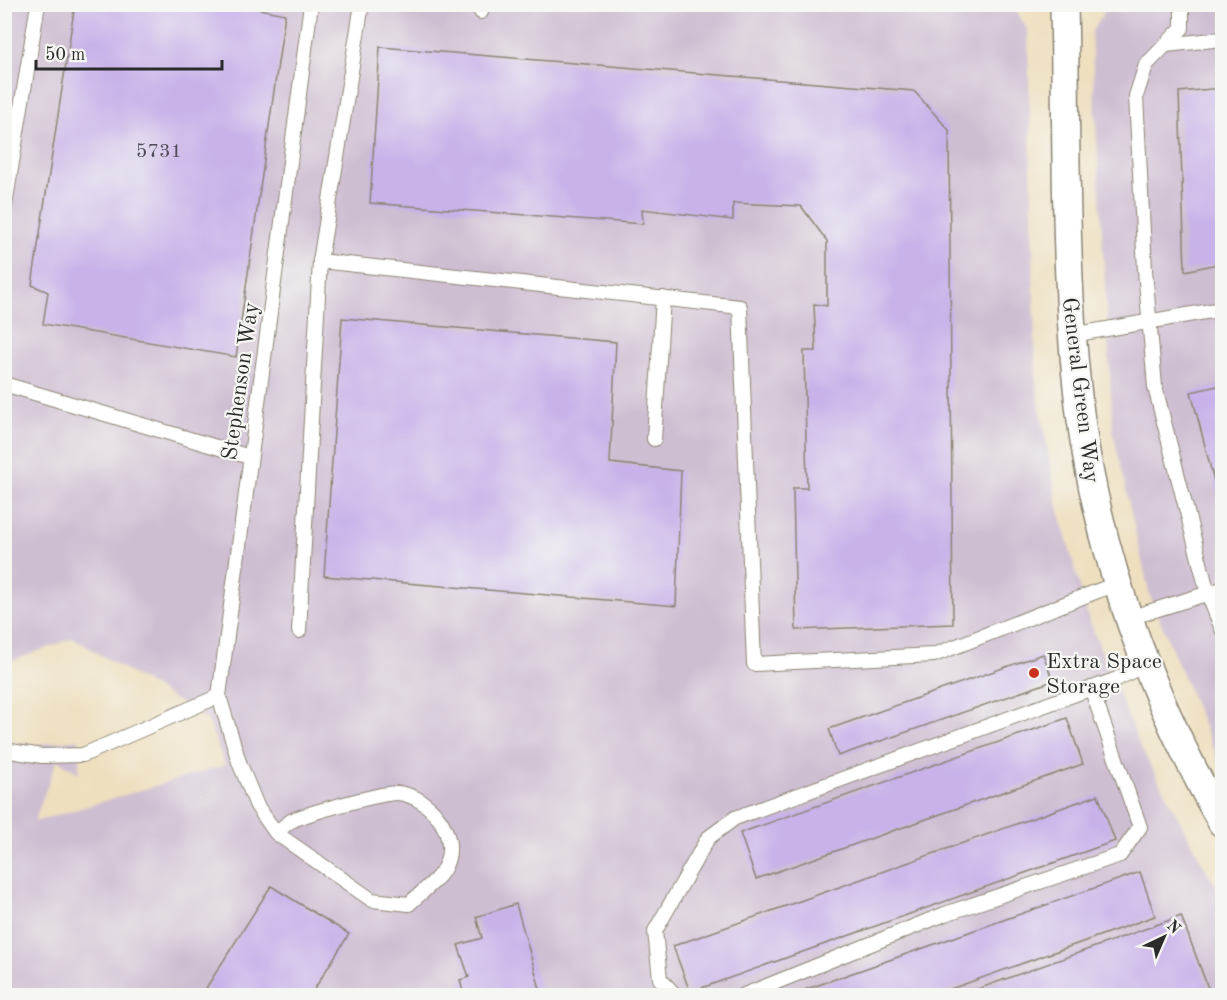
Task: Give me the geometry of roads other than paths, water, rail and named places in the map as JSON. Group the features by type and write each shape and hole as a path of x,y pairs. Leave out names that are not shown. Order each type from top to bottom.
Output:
{"street":[{"name":"General Green Way","path":"1065,4 1072,335 1080,414 1091,476 1118,583 1146,664 1171,724 1222,823"}],"lane":[{"path":"4,211 38,4"},
{"name":"Stephenson Way","path":"276,833 291,821 396,793 416,798 438,818 446,831 449,855 439,876 409,904 372,900 276,833 257,806 239,762 219,696 311,4"},
{"path":"299,631 320,261 362,4"},
{"path":"1182,4 1182,28 1146,65 1136,96 1149,321 1155,387 1208,594 1222,629"},
{"path":"1166,45 1222,39"},
{"path":"320,261 740,307 754,664 934,655 1118,583"},
{"path":"654,439 663,298"},
{"path":"1072,335 1222,309"},
{"path":"4,384 250,457"},
{"path":"1129,618 1222,589"},
{"path":"676,996 660,979 655,931 708,838 735,818 1091,688 1146,664"},
{"path":"741,996 945,914 1120,855 1140,827 1091,688"},
{"path":"4,750 42,756 83,755 219,696"}],"place":[{"name":"Extra Space Storage","path":"1034,673"}]}
